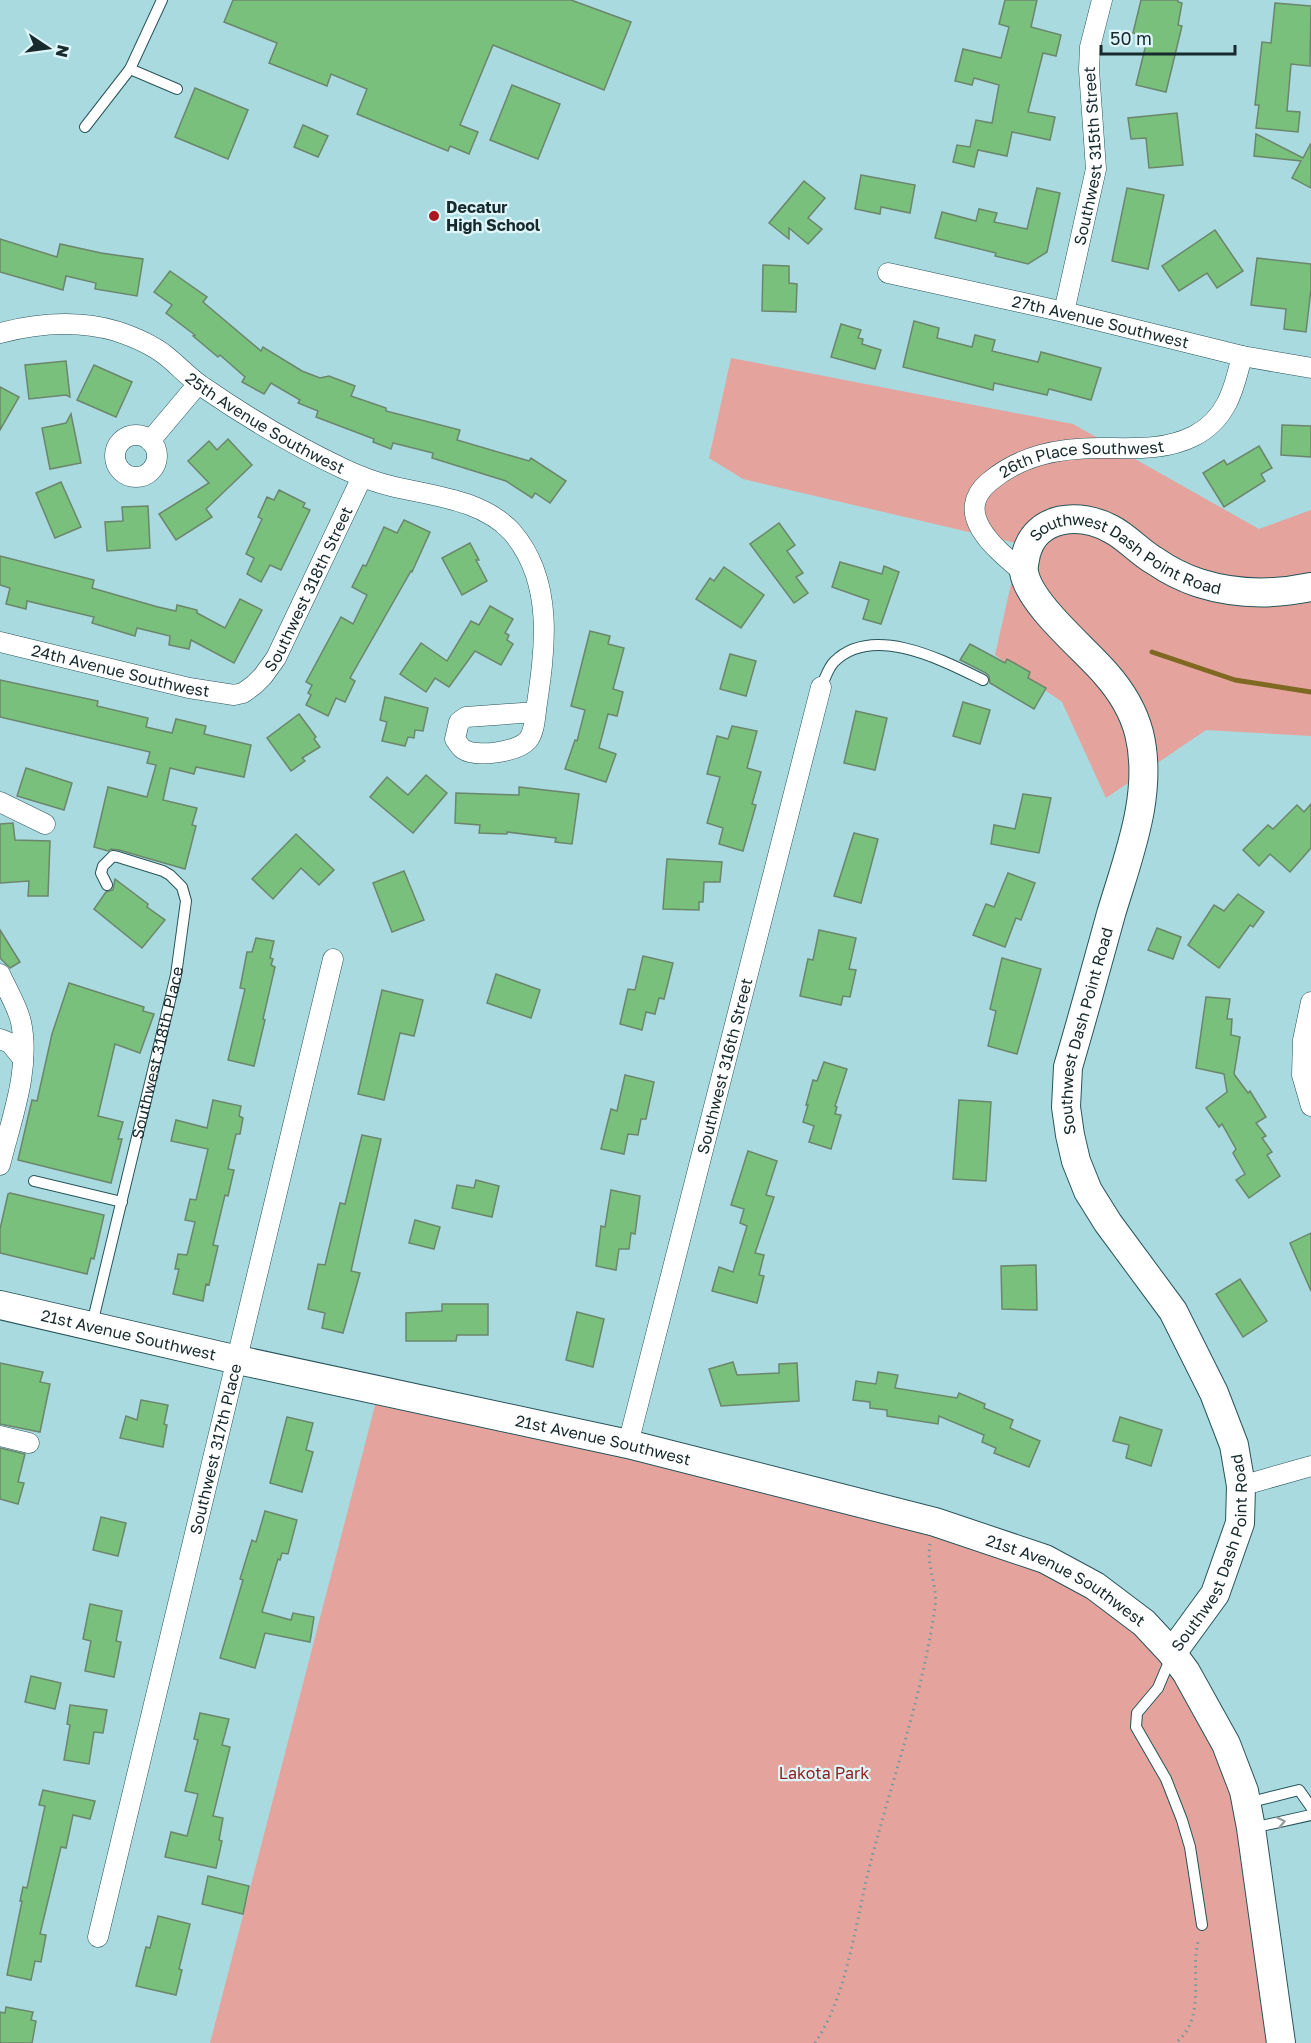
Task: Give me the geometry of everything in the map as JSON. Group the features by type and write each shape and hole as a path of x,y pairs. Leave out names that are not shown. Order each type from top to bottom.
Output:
{"main road":[{"name":"Southwest Dash Point Road","path":"1281,2043 1244,1791 1227,1744 1186,1672 1172,1653 1215,1594 1240,1523 1241,1486 1234,1445 1209,1383 1173,1311 1108,1223 1088,1191 1076,1161 1066,1107 1068,1067 1137,822 1144,774 1143,755 1137,723 1131,709 1106,673 1042,606 1024,573 1026,553 1030,542 1040,529 1058,520 1076,518 1112,529 1166,568 1186,579 1214,588 1268,594 1311,587"},
{"name":"21st Avenue Southwest","path":"0,1305 238,1360 628,1444 935,1522 1045,1559 1095,1586 1144,1623 1172,1653"}],"street":[{"name":"Southwest 315th Street","path":"1064,312 1096,169 1089,69 1090,47 1102,0"},
{"name":"27th Avenue Southwest","path":"888,273 1064,312 1242,356 1311,368"},
{"name":"25th Avenue Southwest","path":"1,332 60,323 104,328 140,340 165,355 198,384 279,436 362,477 468,505 499,521 525,550 540,585 544,612 544,636 536,712"},
{"name":"26th Place Southwest","path":"1024,573 990,543 980,529 975,510 977,496 985,485 1012,465 1042,454 1071,449 1144,448 1173,444 1194,436 1212,424 1229,401 1242,356"},
{"path":"150,441 198,384"},
{"name":"Southwest 318th Street","path":"243,693 263,676 276,658 362,477"},
{"name":"24th Avenue Southwest","path":"0,642 189,688 225,694 243,693"},
{"name":"Southwest 316th Street","path":"628,1444 821,687"},
{"path":"0,802 45,824"},
{"name":"Southwest 317th Place","path":"98,1937 333,959"},
{"path":"0,975 17,1009 21,1023 22,1059 17,1094 1,1156"},
{"path":"1311,1002 1303,1040 1302,1075 1311,1106"},
{"path":"0,1039 10,1043 22,1059"},
{"path":"0,1436 29,1443"},
{"path":"1241,1486 1311,1466"}],"lane":[{"path":"85,127 129,69 162,0"},
{"path":"129,69 177,89"},
{"path":"821,687 833,663 850,650 869,646 909,649 934,656 983,680"},
{"name":"Southwest 318th Place","path":"91,1327 177,975 186,902 182,887 170,875 118,857 113,856 103,866 101,873 107,885"},
{"path":"34,1181 123,1202"},
{"path":"1172,1653 1158,1688 1137,1713 1136,1727 1166,1779 1182,1820 1190,1847 1202,1925"},
{"path":"1249,1816 1299,1790 1311,1807"},
{"path":"1249,1816 1311,1815"}],"path":[{"path":"815,2043 824,2030 836,2001 871,1858 917,1696 936,1603 928,1557 935,1522"},
{"path":"1178,2042 1190,2026 1196,2000 1195,1963 1202,1925"}],"green space":[{"path":"731,358 1073,424 1259,529 1311,510 1311,736 1206,730 1106,798 1062,702 995,655 1020,544 743,479 709,458"},
{"name":"Lakota Park","path":"379,1390 961,1530 1144,1623 1226,1744 1281,2043 210,2043"}],"building":[{"path":"233,0 571,0 631,22 604,90 493,45 460,125 478,132 469,154 450,146 448,151 357,114 367,89 331,74 327,86 269,63 277,43 224,22"},
{"path":"1005,0 1037,0 1031,27 1061,35 1056,56 1043,53 1028,112 1055,117 1050,140 1012,132 1007,156 978,150 974,167 953,162 957,145 970,147 976,120 992,123 999,85 974,78 972,85 955,81 963,49 1001,58 1009,27 999,24"},
{"path":"1141,0 1178,0 1182,3 1178,25 1182,26 1166,92 1136,85 1148,36 1133,33"},
{"path":"1275,3 1311,6 1310,66 1291,64 1287,111 1300,112 1298,132 1256,128 1259,105 1255,105 1262,42 1271,43"},
{"path":"512,85 560,104 538,159 490,140"},
{"path":"195,88 248,110 228,159 175,137"},
{"path":"1177,113 1183,165 1149,168 1146,138 1131,139 1128,118"},
{"path":"303,125 328,136 318,157 294,147"},
{"path":"1256,134 1303,158 1311,143 1311,188 1292,178 1301,161 1254,156"},
{"path":"861,175 915,185 910,213 881,207 880,214 855,209"},
{"path":"804,181 825,198 808,218 822,229 808,244 789,228 789,239 769,223"},
{"path":"1037,188 1060,193 1047,252 1028,264 995,256 996,253 935,238 942,212 976,221 979,209 997,213 994,222 1027,229"},
{"path":"1127,188 1164,195 1148,269 1112,261"},
{"path":"1215,230 1243,271 1217,288 1207,273 1179,291 1162,266"},
{"path":"0,239 57,257 60,244 143,259 137,296 95,289 96,283 66,276 63,290 0,272"},
{"path":"1257,258 1311,264 1311,289 1306,332 1284,329 1286,309 1251,305"},
{"path":"763,265 789,266 789,283 797,284 796,312 762,311"},
{"path":"170,271 207,297 203,302 261,351 263,347 302,371 320,378 329,376 355,386 351,396 386,408 386,411 460,430 457,440 529,461 531,458 566,481 550,503 535,493 532,498 506,481 432,458 433,453 393,443 391,449 373,442 374,439 316,417 318,411 298,403 300,400 271,383 264,394 242,382 245,377 166,313 172,305 154,292"},
{"path":"914,321 939,328 937,338 972,347 975,335 995,340 992,351 1038,362 1041,352 1101,368 1091,400 1049,389 1047,395 994,383 993,390 903,367"},
{"path":"841,324 861,330 858,338 863,339 862,344 881,350 875,369 831,357"},
{"path":"66,361 70,397 66,395 29,399 25,365"},
{"path":"94,365 132,382 116,417 77,400"},
{"path":"0,387 19,397 0,430"},
{"path":"71,414 81,463 50,469 42,428 66,423"},
{"path":"1282,425 1311,426 1311,457 1281,455"},
{"path":"228,439 252,465 206,509 212,517 176,540 159,514 209,483 188,461 209,441 217,450"},
{"path":"1259,446 1272,468 1261,474 1265,481 1224,507 1203,473 1224,460 1227,465"},
{"path":"61,482 81,527 55,538 36,493"},
{"path":"279,490 305,503 303,507 310,510 281,570 270,565 261,582 247,574 254,558 246,554 262,519 258,517 267,497 274,500"},
{"path":"148,506 150,548 107,551 105,522 123,521 122,507"},
{"path":"404,520 430,532 412,572 350,678 355,681 345,702 336,698 328,716 306,705 311,695 308,693 312,685 306,682 341,617 353,624 367,595 352,587 363,565 366,566 384,527 397,533"},
{"path":"779,523 795,545 787,551 803,573 796,577 808,593 794,603 750,544"},
{"path":"470,543 487,581 462,595 442,558"},
{"path":"0,556 94,580 92,588 158,607 176,611 177,605 197,610 197,613 225,628 240,599 262,610 234,663 191,640 189,649 169,645 170,636 137,628 135,636 92,623 94,617 27,601 26,609 6,604 10,588 0,585"},
{"path":"840,562 882,574 884,566 899,572 881,624 863,619 869,600 832,587"},
{"path":"724,567 764,595 741,628 696,599 710,578 714,581"},
{"path":"490,606 513,619 505,633 509,635 507,640 513,644 501,665 475,651 449,687 435,678 426,692 400,674 421,643 447,661 471,621 479,625"},
{"path":"590,631 610,636 608,644 624,648 613,689 623,692 617,716 608,714 599,748 616,754 606,782 565,769 575,740 577,741 585,710 571,706"},
{"path":"970,644 1005,663 1007,659 1030,672 1028,678 1046,688 1034,709 990,683 986,673 960,660"},
{"path":"730,654 756,661 746,696 720,689"},
{"path":"0,680 98,701 97,706 148,718 146,727 172,733 176,719 206,726 204,734 251,745 244,777 196,767 194,774 170,768 163,800 197,808 192,825 196,826 185,869 119,850 108,851 94,847 108,787 147,797 156,765 147,763 150,752 0,717"},
{"path":"385,697 428,708 423,731 415,730 414,738 408,737 405,746 382,741 387,722 380,720"},
{"path":"963,702 990,710 980,744 953,736"},
{"path":"856,711 887,718 875,770 844,763"},
{"path":"299,714 316,737 314,739 320,747 302,758 305,761 291,771 267,738"},
{"path":"732,726 757,731 747,768 761,772 752,804 756,805 743,851 719,844 723,828 707,823 720,777 707,774 717,736 728,739"},
{"path":"26,768 72,783 64,810 17,796"},
{"path":"426,775 447,793 413,833 370,797 387,777 408,795"},
{"path":"519,787 579,794 572,844 555,842 556,838 507,832 507,834 479,833 480,825 455,823 456,793 519,795"},
{"path":"1023,794 1051,798 1039,853 991,844 994,825 1015,829"},
{"path":"1311,804 1311,848 1290,872 1270,854 1259,866 1243,850 1268,825 1273,829 1297,805 1304,812"},
{"path":"13,823 15,840 50,841 48,896 28,896 29,881 0,883 0,824"},
{"path":"854,833 878,839 861,903 834,896"},
{"path":"296,834 334,870 319,885 301,868 273,899 252,879"},
{"path":"667,859 722,862 720,882 704,882 703,902 699,902 699,910 663,909"},
{"path":"404,871 424,920 392,932 373,883"},
{"path":"1008,873 1035,883 1021,920 1016,918 1005,947 973,935 986,904 994,907"},
{"path":"115,879 165,920 142,948 94,909 106,892 113,890"},
{"path":"1238,894 1264,912 1253,927 1250,925 1219,968 1188,945 1214,905 1224,911"},
{"path":"1157,928 1181,937 1173,959 1148,950"},
{"path":"0,930 20,962 10,968 0,958"},
{"path":"819,930 856,938 849,969 856,970 850,997 843,996 841,1005 800,996 808,959 813,960"},
{"path":"256,938 274,941 270,958 273,959 271,965 275,967 254,1066 228,1060 245,989 240,988 247,952 252,952"},
{"path":"643,956 673,963 664,999 659,998 655,1014 646,1012 642,1030 620,1024 628,989 635,990"},
{"path":"1002,958 1041,969 1017,1054 988,1046 996,1011 990,1009"},
{"path":"496,974 540,990 531,1018 487,1003"},
{"path":"69,983 144,1007 143,1011 154,1014 140,1053 115,1044 98,1116 123,1122 118,1139 122,1139 111,1183 18,1160 32,1100 37,1101 52,1034"},
{"path":"382,990 423,1000 414,1036 400,1033 384,1100 358,1094"},
{"path":"1206,997 1230,999 1227,1019 1232,1019 1231,1035 1240,1037 1234,1074 1248,1093 1250,1091 1266,1117 1256,1123 1266,1136 1262,1138 1272,1152 1267,1155 1280,1176 1249,1198 1236,1180 1245,1174 1233,1153 1236,1149 1222,1124 1219,1127 1206,1108 1227,1092 1224,1074 1196,1068"},
{"path":"824,1062 847,1069 835,1106 837,1107 835,1114 841,1115 831,1149 809,1142 814,1126 803,1122 813,1080 817,1081"},
{"path":"625,1075 654,1082 646,1119 641,1119 638,1135 628,1134 624,1154 601,1149 611,1109 617,1111"},
{"path":"213,1100 241,1106 239,1116 243,1118 240,1134 236,1134 228,1169 234,1170 228,1196 225,1195 213,1245 218,1246 203,1301 173,1294 179,1269 175,1269 178,1254 187,1255 195,1222 185,1220 190,1199 196,1200 208,1149 171,1141 176,1120 207,1128"},
{"path":"959,1100 991,1102 986,1181 953,1179"},
{"path":"362,1135 381,1139 351,1271 360,1273 343,1333 322,1328 325,1313 308,1309 318,1264 325,1265 340,1203 345,1204"},
{"path":"748,1151 777,1161 766,1195 774,1197 755,1253 764,1255 759,1275 764,1276 757,1303 712,1291 719,1267 733,1272 747,1226 740,1223 744,1209 731,1205"},
{"path":"476,1180 499,1186 492,1217 452,1208 457,1185 474,1188"},
{"path":"611,1190 640,1196 635,1234 631,1233 629,1249 619,1249 616,1270 596,1266 601,1226 605,1227"},
{"path":"10,1193 104,1215 94,1259 91,1258 87,1274 0,1253 0,1229"},
{"path":"415,1220 440,1227 434,1249 409,1243"},
{"path":"1311,1233 1311,1291 1290,1243"},
{"path":"1036,1265 1037,1310 1002,1309 1001,1266"},
{"path":"1240,1279 1267,1321 1243,1337 1216,1294"},
{"path":"442,1304 488,1304 488,1335 457,1335 456,1341 406,1341 406,1313 442,1311"},
{"path":"577,1312 604,1319 593,1367 566,1360"},
{"path":"733,1362 737,1375 779,1373 779,1364 797,1363 799,1401 721,1406 709,1369"},
{"path":"0,1363 43,1372 40,1382 50,1384 40,1432 0,1424"},
{"path":"878,1372 898,1375 895,1388 957,1398 959,1393 985,1404 984,1408 1013,1420 1010,1428 1040,1441 1029,1467 994,1453 996,1448 982,1442 984,1435 939,1416 938,1424 887,1416 887,1410 870,1408 870,1402 853,1400 856,1381 876,1384"},
{"path":"141,1400 168,1405 163,1447 120,1438 126,1416 137,1420"},
{"path":"287,1417 313,1423 306,1450 313,1452 302,1492 270,1483"},
{"path":"1120,1417 1162,1430 1151,1466 1126,1458 1129,1445 1113,1441"},
{"path":"0,1448 25,1454 18,1482 24,1483 18,1504 0,1499"},
{"path":"265,1511 297,1520 288,1554 282,1553 280,1560 278,1559 262,1612 291,1620 293,1613 314,1617 310,1642 265,1633 255,1668 220,1658 243,1580 240,1579 252,1540 256,1542"},
{"path":"101,1517 126,1523 118,1556 93,1550"},
{"path":"90,1604 122,1611 116,1641 121,1642 114,1677 85,1671 91,1641 83,1639"},
{"path":"31,1676 61,1683 55,1709 25,1702"},
{"path":"70,1705 107,1710 103,1733 94,1732 89,1764 64,1760 70,1725 67,1724"},
{"path":"200,1713 229,1719 222,1745 230,1747 213,1816 223,1818 219,1840 222,1841 216,1868 165,1857 171,1832 187,1836 198,1794 185,1791 198,1740 194,1739"},
{"path":"43,1790 95,1801 90,1819 73,1815 66,1848 61,1847 40,1934 46,1935 41,1962 35,1961 31,1980 7,1975 23,1887 27,1888 45,1806 39,1805"},
{"path":"208,1876 249,1886 243,1914 202,1904"},
{"path":"158,1916 190,1924 179,1969 182,1970 176,1995 136,1986 146,1947 150,1948"},
{"path":"6,2007 33,2012 31,2020 36,2021 32,2043 0,2043 0,2012 5,2013"}],"waterway":[{"path":"1152,652 1235,680 1311,692"}],"place":[{"name":"Decatur High School","path":"434,216"}]}
